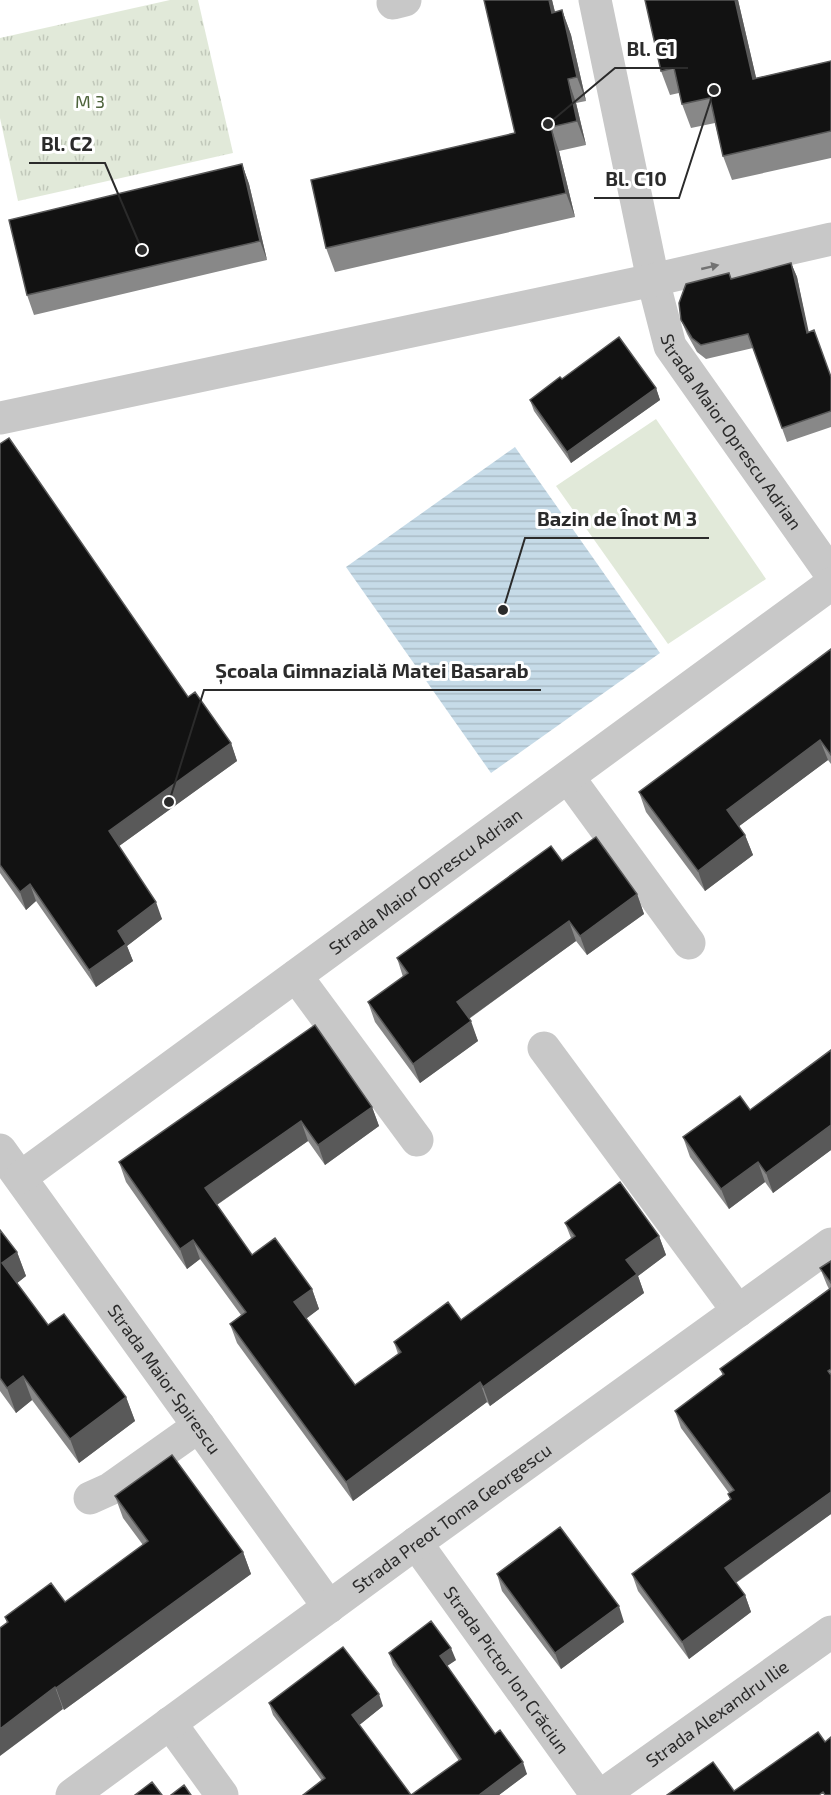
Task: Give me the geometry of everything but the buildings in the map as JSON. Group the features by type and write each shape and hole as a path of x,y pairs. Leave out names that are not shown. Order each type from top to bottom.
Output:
{"street":[{"name":"Strada Maior Oprescu Adrian","path":"595,0 653,280 670,346 831,574"},
{"path":"1,414 653,280 831,239"},
{"name":"Strada Maior Oprescu Adrian","path":"21,1177 831,584"},
{"path":"568,777 689,943"},
{"path":"296,975 417,1140"},
{"path":"544,1048 738,1311"},
{"name":"Strada Maior Spirescu","path":"0,1150 329,1607"},
{"name":"Strada Preot Toma Georgescu","path":"72,1795 416,1543 831,1244"},
{"path":"90,1498 110,1489 199,1426"},
{"name":"Strada Pictor Ion Crăciun","path":"416,1543 599,1795"},
{"name":"Strada Alexandru Ilie","path":"599,1795 831,1632"},
{"path":"170,1724 222,1795"}],"green space":[{"name":"M 3","path":"170,0 198,0 233,153 18,201 0,118 0,38"},
{"path":"656,419 766,579 668,644 556,486"}],"water":[{"path":"515,447 660,653 491,773 346,567"}],"place":[{"name":"Bl. C10","path":"714,90"},
{"name":"Bl. C1","path":"548,124"},
{"name":"Bl. C2","path":"142,250"},
{"name":"Bazin de Înot M 3","path":"503,610"},
{"name":"Școala Gimnazială Matei Basarab","path":"169,802"}]}
